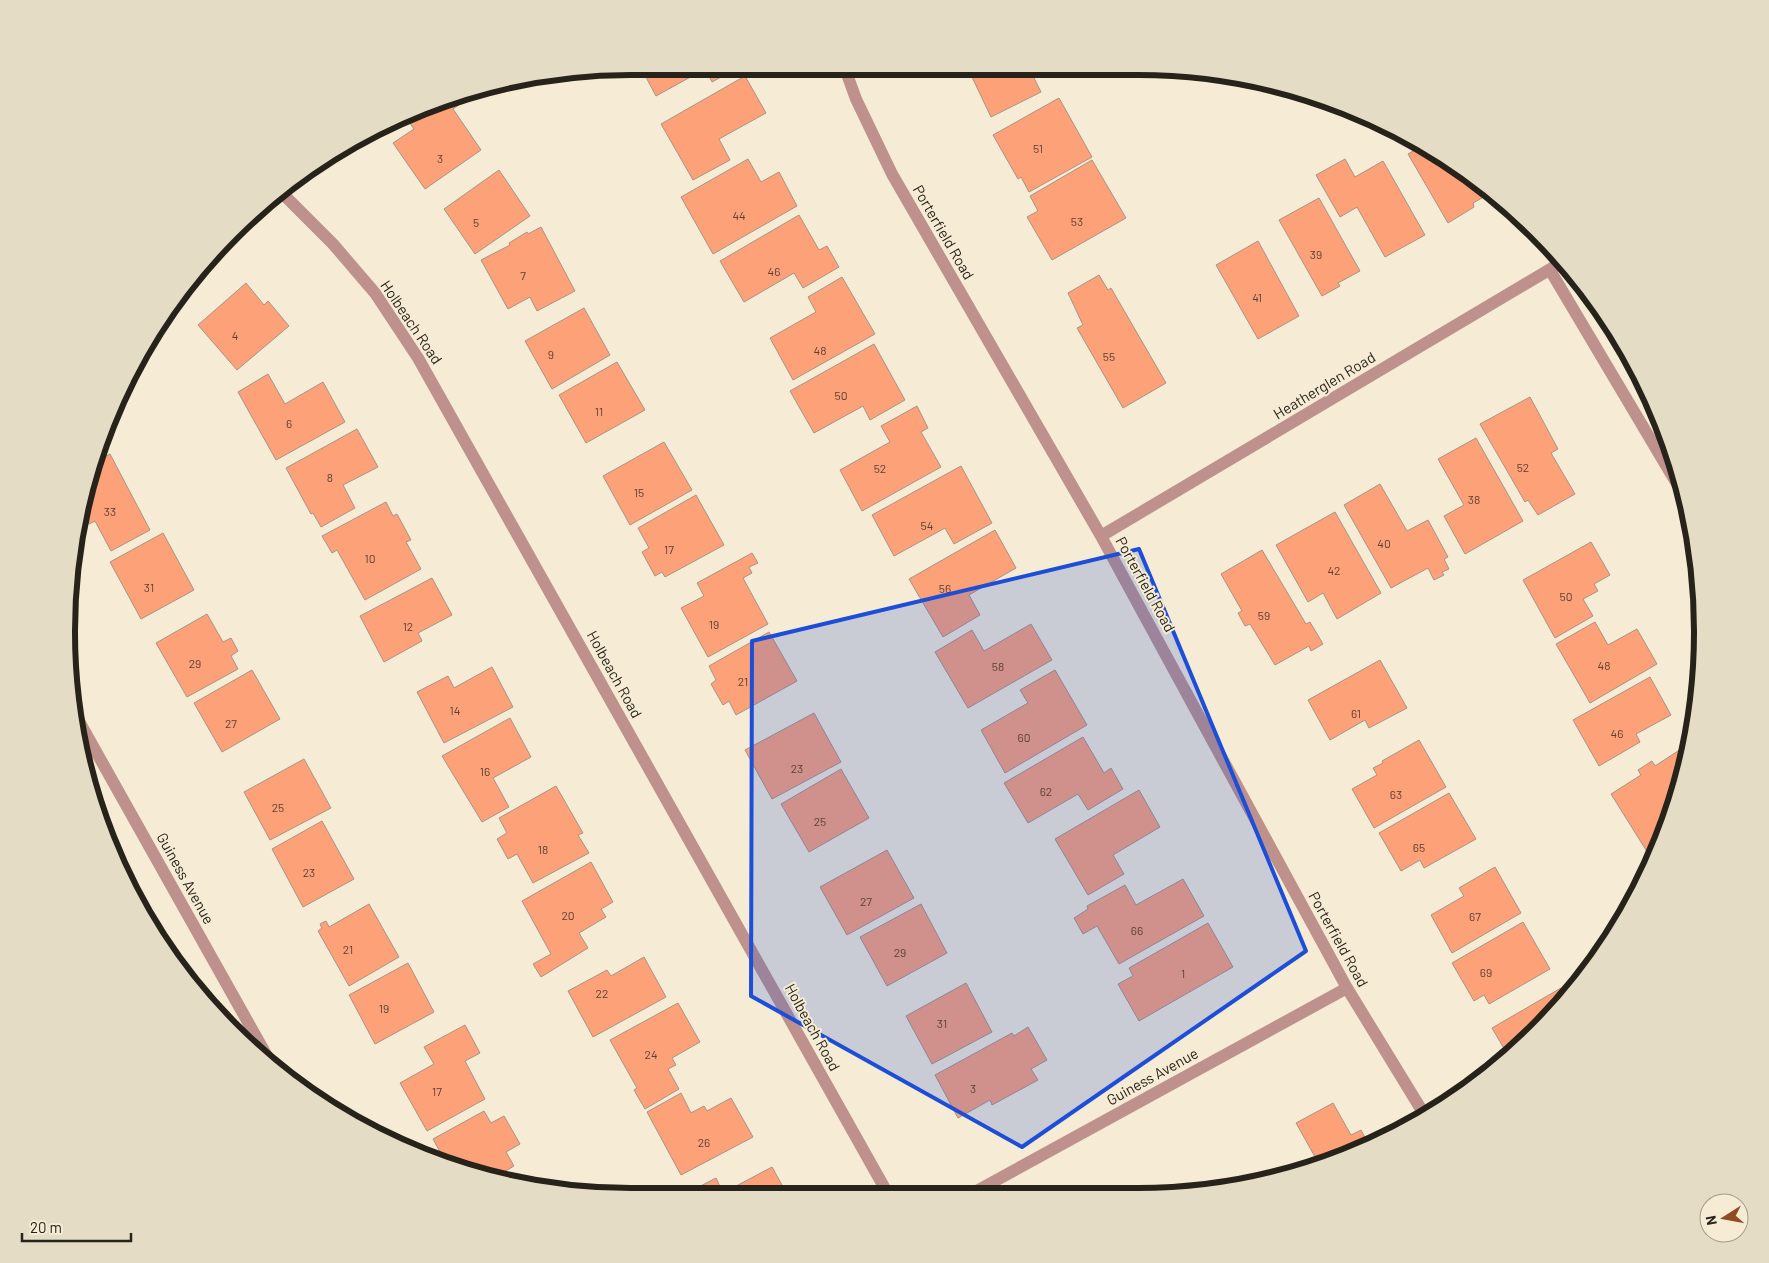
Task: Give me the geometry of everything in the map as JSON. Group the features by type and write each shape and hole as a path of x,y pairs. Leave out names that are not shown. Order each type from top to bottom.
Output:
{"street":[{"name":"Porterfield Road","path":"847,75 856,99 892,174 1101,536 1347,988 1421,1110"},
{"name":"Holbeach Road","path":"285,196 333,244 369,286 418,358 885,1188"},
{"name":"Heatherglen Road","path":"1101,536 1557,266"},
{"path":"1550,270 1670,473"},
{"name":"Guiness Avenue","path":"85,731 262,1047"},
{"name":"Guiness Avenue","path":"982,1188 1347,988"}],"highlighted area":[{"path":"1139,549 1306,951 1022,1147 751,996 752,641"}],"building":[{"path":"645,75 694,75 656,96"},
{"path":"708,75 725,75 712,82"},
{"path":"976,75 1032,75 1041,92 991,117 972,77"},
{"path":"745,76 766,113 719,139 730,160 693,180 661,124"},
{"path":"1059,98 1092,157 1029,192 1021,177 1018,179 993,135"},
{"path":"464,101 453,109 481,150 425,189 393,143 414,129 409,122"},
{"path":"1416,150 1447,169 1484,197 1473,203 1474,207 1448,223 1408,154"},
{"path":"748,159 761,182 779,172 797,206 713,254 681,197"},
{"path":"1345,159 1355,177 1383,161 1425,235 1385,257 1357,207 1340,217 1316,175"},
{"path":"1092,160 1126,218 1052,260 1027,217 1038,211 1030,196"},
{"path":"499,170 530,216 475,254 444,209"},
{"path":"1319,198 1360,271 1338,283 1340,286 1322,296 1279,220"},
{"path":"799,215 819,250 827,246 839,267 803,288 794,273 744,302 720,261"},
{"path":"541,227 575,291 537,311 530,297 508,309 481,260 510,245 509,243 527,232 528,234"},
{"path":"1258,241 1299,316 1258,339 1216,265"},
{"path":"1099,275 1108,290 1111,288 1166,383 1123,408 1077,328 1083,325 1068,293"},
{"path":"842,277 875,334 793,380 770,338 816,312 808,297"},
{"path":"246,283 264,305 268,301 289,326 237,370 198,325"},
{"path":"584,308 610,355 552,389 525,341"},
{"path":"874,344 905,400 870,420 863,406 814,433 790,391"},
{"path":"617,362 645,410 586,443 559,395"},
{"path":"268,374 285,404 323,382 345,422 276,460 238,392"},
{"path":"1530,397 1558,449 1551,453 1575,494 1538,515 1528,500 1525,502 1480,424"},
{"path":"917,406 928,428 921,432 941,467 862,511 840,470 890,442 881,426"},
{"path":"357,429 378,467 343,485 355,508 321,527 313,513 311,514 286,468"},
{"path":"1476,438 1523,521 1465,554 1444,516 1464,505 1438,459"},
{"path":"664,442 692,490 630,525 603,476"},
{"path":"110,454 150,530 111,551 95,521 89,524 87,520 94,487 104,457"},
{"path":"961,466 992,523 954,544 945,528 894,556 872,515"},
{"path":"1380,484 1407,531 1428,520 1448,557 1444,559 1449,569 1442,572 1444,575 1434,580 1428,568 1391,588 1344,505"},
{"path":"696,495 724,545 665,577 662,572 655,576 642,552 649,548 638,528"},
{"path":"386,502 393,516 397,514 411,540 406,542 421,569 365,600 337,550 332,553 322,536"},
{"path":"1335,512 1381,593 1337,619 1323,593 1308,602 1276,545"},
{"path":"995,530 1016,568 969,595 980,615 943,637 909,579"},
{"path":"163,533 194,590 141,619 110,562"},
{"path":"1591,542 1610,575 1594,584 1598,591 1583,599 1593,616 1555,638 1523,580"},
{"path":"1262,550 1306,624 1310,622 1323,644 1311,651 1309,646 1275,665 1250,624 1245,626 1238,613 1242,611 1221,574"},
{"path":"752,553 758,563 749,567 752,573 743,578 768,624 708,657 681,608 704,596 697,583"},
{"path":"432,578 452,615 418,633 422,641 384,662 360,616"},
{"path":"207,614 223,642 231,638 238,651 231,656 238,669 187,697 156,643"},
{"path":"1595,622 1608,645 1637,629 1657,664 1590,703 1556,644"},
{"path":"1031,624 1052,660 968,708 935,652 972,630 984,651"},
{"path":"769,632 797,681 736,715 729,701 723,705 711,684 716,680 709,666"},
{"path":"1380,660 1407,708 1369,728 1365,720 1330,740 1308,700"},
{"path":"492,667 513,707 444,743 417,692 448,676 454,688"},
{"path":"252,670 280,719 222,752 194,703"},
{"path":"1055,670 1087,725 1005,773 981,730 1028,703 1020,690"},
{"path":"1650,677 1671,715 1636,734 1640,742 1599,766 1573,720"},
{"path":"814,713 841,762 772,799 745,750"},
{"path":"510,718 531,757 493,778 509,807 482,822 442,756"},
{"path":"1083,737 1104,773 1111,768 1123,789 1088,810 1078,794 1028,823 1004,783"},
{"path":"1419,740 1446,787 1374,828 1352,789 1377,775 1373,768 1383,763 1382,761"},
{"path":"1681,749 1675,776 1648,853 1611,794 1641,775 1638,770 1652,761 1655,766"},
{"path":"304,759 331,808 270,840 244,792"},
{"path":"841,769 869,818 809,852 781,804"},
{"path":"556,786 583,833 578,835 589,853 533,883 517,854 508,859 497,839 507,833 499,818"},
{"path":"1139,790 1160,827 1113,855 1124,874 1088,895 1055,839"},
{"path":"1449,793 1476,839 1424,868 1420,860 1401,871 1379,833"},
{"path":"322,821 354,879 303,907 272,849"},
{"path":"887,850 914,898 847,935 820,887"},
{"path":"591,862 613,902 601,909 606,917 579,933 588,948 541,977 533,964 551,954 522,901"},
{"path":"1495,867 1521,913 1452,953 1431,915 1464,896 1459,888"},
{"path":"1183,879 1204,916 1119,964 1097,926 1083,934 1074,918 1088,909 1087,906 1125,885 1136,905"},
{"path":"369,904 399,957 349,986 318,931 322,928 320,924 326,921 329,927"},
{"path":"921,904 947,953 887,986 860,937"},
{"path":"1523,922 1550,969 1489,1004 1484,995 1474,1001 1452,963"},
{"path":"1208,923 1233,967 1139,1021 1118,984 1133,976 1129,968"},
{"path":"644,957 666,997 593,1037 568,991 607,970 611,976"},
{"path":"408,963 434,1012 375,1044 349,995"},
{"path":"966,983 992,1032 932,1064 906,1016"},
{"path":"1561,988 1562,990 1556,998 1505,1049 1492,1028"},
{"path":"678,1003 700,1042 672,1058 676,1065 668,1069 679,1089 645,1109 634,1090 637,1088 610,1040"},
{"path":"465,1025 480,1053 465,1061 485,1099 427,1131 400,1083 434,1064 424,1047"},
{"path":"1028,1027 1047,1060 1031,1069 1038,1080 992,1105 990,1100 958,1118 935,1075 1012,1033 1014,1036"},
{"path":"681,1093 691,1113 704,1106 707,1111 731,1098 753,1137 681,1175 647,1112"},
{"path":"1333,1103 1351,1135 1361,1130 1366,1139 1316,1158 1296,1123"},
{"path":"484,1111 491,1123 504,1116 520,1144 506,1152 514,1166 503,1173 441,1154 433,1139"},
{"path":"772,1167 784,1188 732,1188"},
{"path":"716,1178 721,1188 697,1188"}]}
